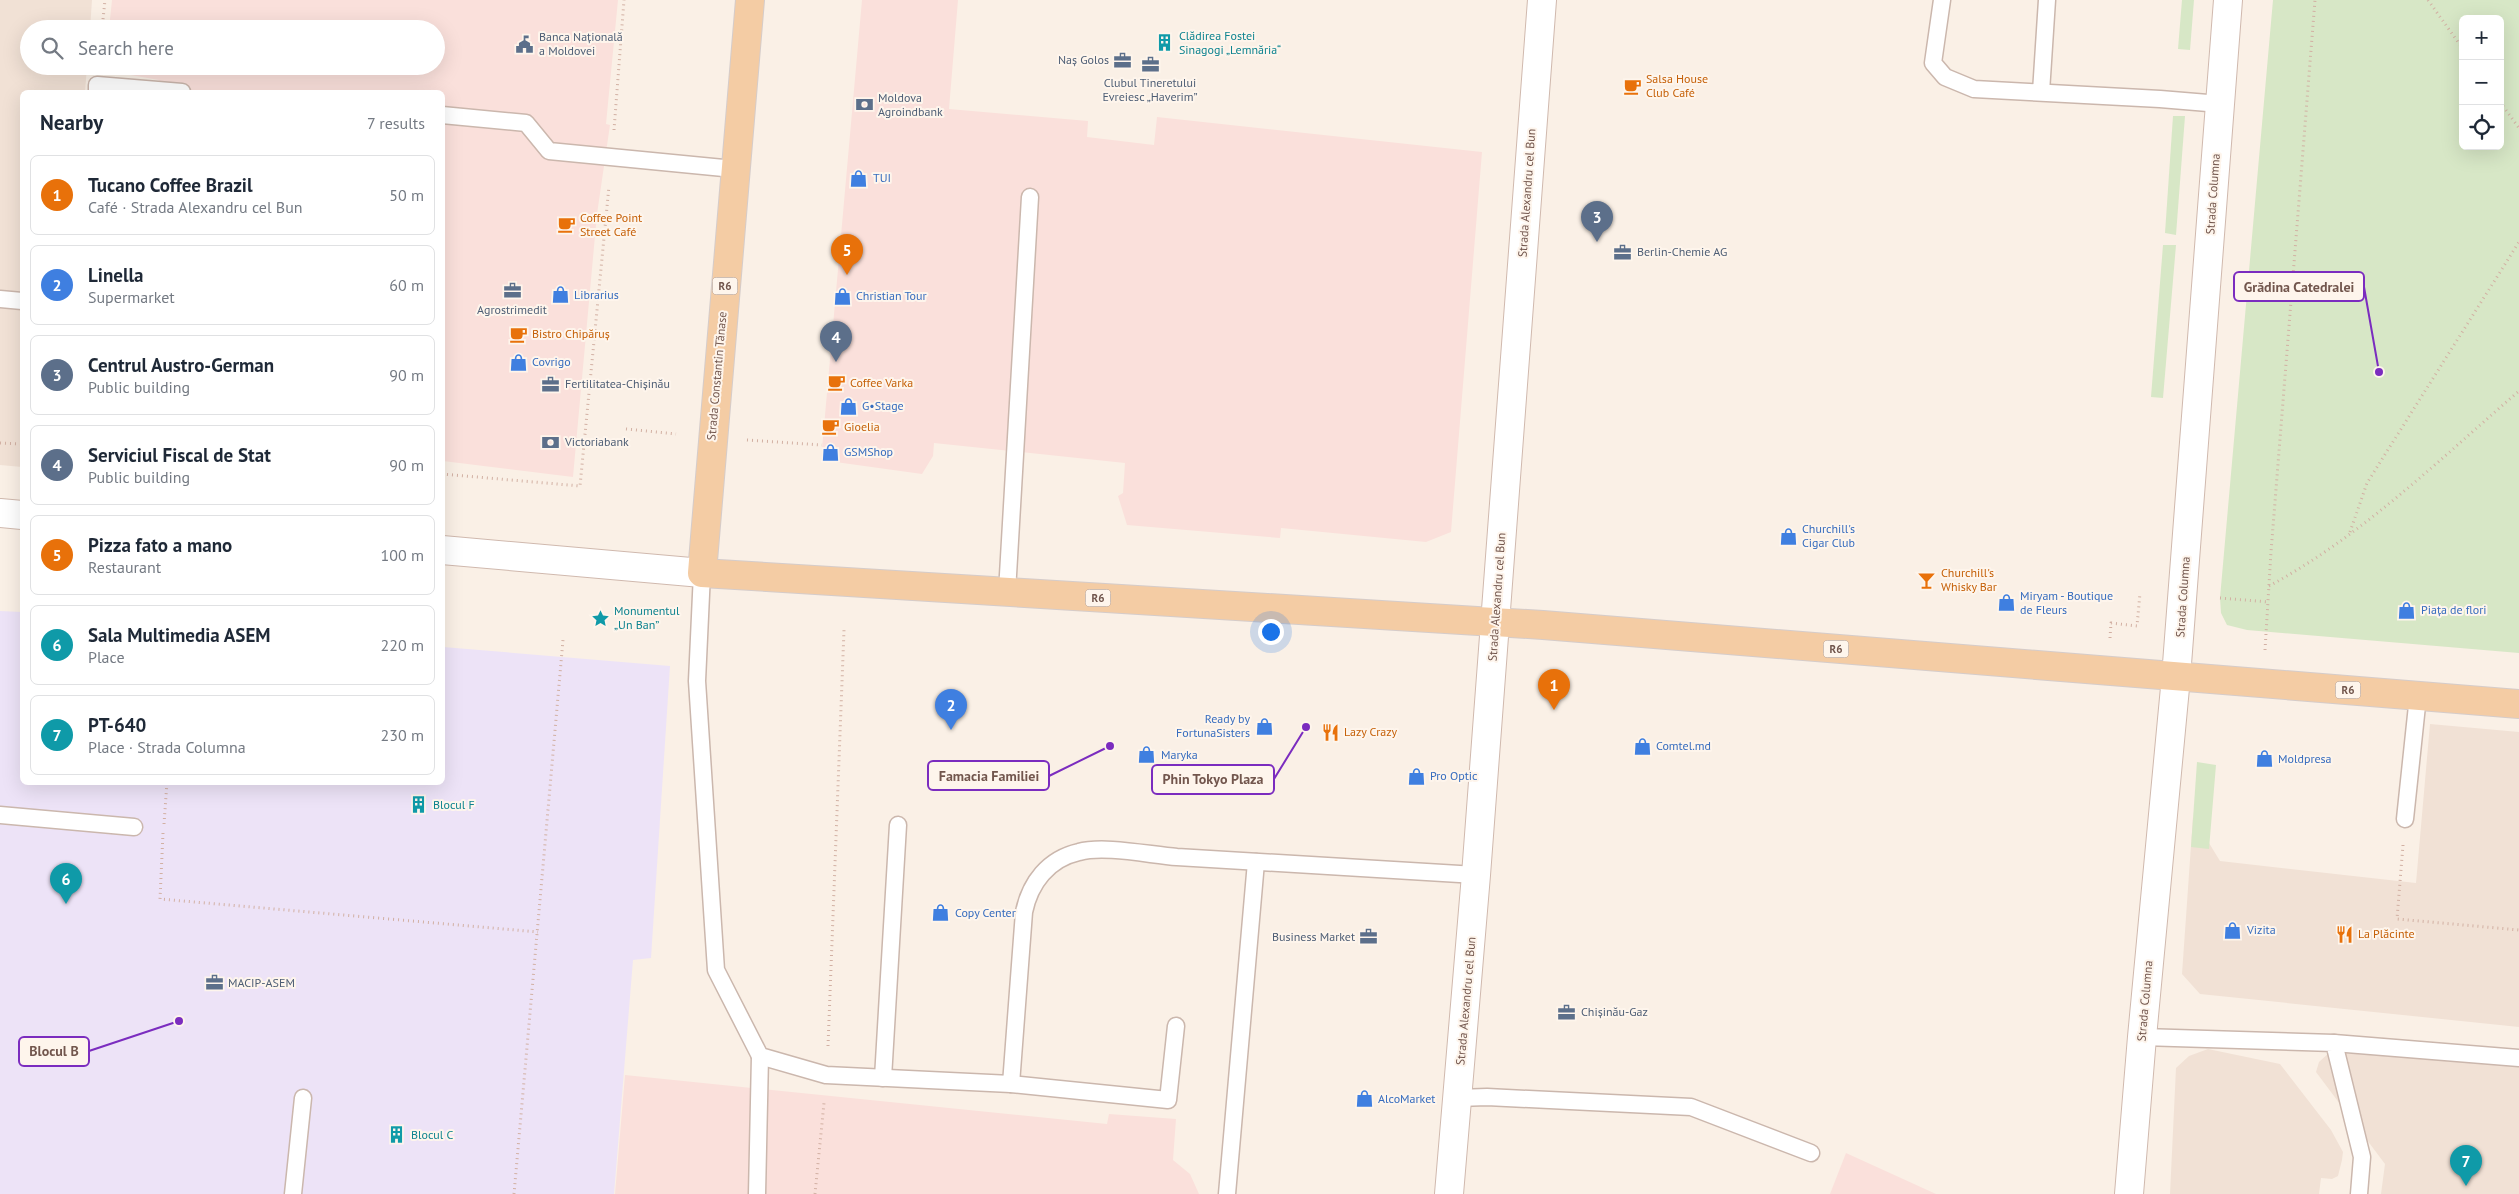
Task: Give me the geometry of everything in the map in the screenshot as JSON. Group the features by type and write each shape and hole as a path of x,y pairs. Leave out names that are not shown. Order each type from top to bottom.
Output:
{"main road":[{"name":"Strada Constantin Tănase","path":"702,573 734,169 750,0"},
{"name":"Strada Alexandru cel Bun","path":"1449,1194 1476,875 1542,0"},
{"name":"Strada Columna","path":"2129,1194 2176,677 2228,0"},
{"path":"0,513 20,515"},
{"path":"445,550 702,573"},
{"name":"R6","path":"702,573 1495,623 2519,704"}],"lane":[{"path":"1942,0 1933,63 1945,77 1974,89 2220,104"},
{"path":"2042,92 2047,0"},
{"path":"97,90 98,85 158,90"},
{"path":"445,115 526,123 549,151 734,169"},
{"path":"1007,592 1030,197"},
{"path":"0,299 20,301"},
{"path":"702,573 697,680 716,970 760,1056 757,1194"},
{"path":"2404,819 2418,696"},
{"path":"0,815 134,827"},
{"path":"883,1078 898,825"},
{"path":"1011,1084 1024,912 1030,892 1047,868 1058,860 1078,852 1092,850 1476,875"},
{"path":"1227,1194 1256,862"},
{"path":"760,1056 826,1075 1011,1084 1168,1100 1176,1026"},
{"path":"2142,1037 2334,1043 2519,1058"},
{"path":"2334,1043 2362,1157 2359,1194"},
{"path":"1458,1098 1488,1097 1691,1107 1811,1153"},
{"path":"293,1194 303,1098"}],"path":[{"path":"103,20 104,0"},
{"path":"445,474 580,486 624,0"},
{"path":"2264,684 2269,586 2315,0"},
{"path":"2428,0 2459,43"},
{"path":"2502,105 2519,128"},
{"path":"2350,532 2367,483 2519,242"},
{"path":"2269,586 2300,570 2383,508 2519,391"},
{"path":"626,429 676,434"},
{"path":"744,440 822,445"},
{"path":"0,443 20,444"},
{"path":"2220,598 2269,602"},
{"path":"815,1194 826,1075 844,630"},
{"path":"514,1194 563,640"},
{"path":"163,830 160,899 538,932"},
{"path":"2401,860 2397,919 2519,930"}],"shaded area":[{"path":"0,0 92,0 91,20 20,20 20,75 86,75 85,90 20,90 20,467 0,465"},
{"path":"112,0 618,0 606,124 610,125 597,214 573,477 445,461 445,90 159,90 159,80 131,75 445,75 445,20 110,20"},
{"path":"862,0 958,0 949,109 1088,121 1087,137 1154,145 1157,117 1482,152 1451,532 1426,542 1281,528 1280,538 1127,525 1118,496 1123,493 1125,463 934,443 933,456 922,474 821,460"},
{"path":"0,611 20,612 20,785 445,785 445,647 670,666 651,958 633,960 614,1194 0,1194"},
{"path":"2430,724 2519,732 2519,1027 2200,994 2182,974 2193,817 2220,861 2416,883"},
{"path":"2208,1049 2280,1064 2331,1130 2343,1152 2342,1160 2338,1176 2332,1179 2321,1178 2319,1194 2170,1194 2176,1068 2189,1056"},
{"path":"2330,1052 2519,1066 2519,1194 2381,1194 2385,1164 2316,1072 2319,1062"},
{"path":"625,1075 1107,1124 1109,1114 1176,1119 1173,1160 1190,1174 1199,1194 615,1194"},
{"path":"1846,1153 1936,1194 1830,1194"}],"green space":[{"path":"2182,0 2194,0 2190,50 2178,49"},
{"path":"2273,0 2519,0 2519,653 2247,630 2227,625 2221,613 2220,598"},
{"path":"2173,116 2185,116 2176,235 2165,233"},
{"path":"2163,245 2176,245 2163,398 2151,397"},
{"path":"2197,762 2216,765 2209,849 2191,847"}],"place":[{"name":"Clădirea Fostei Sinagogi „Lemnăria“","path":"1165,43"},
{"name":"Banca Națională a Moldovei","path":"525,44"},
{"name":"Naș Golos","path":"1123,60"},
{"name":"Clubul Tineretului Evreiesc „Haverim”","path":"1150,64"},
{"name":"Salsa House Club Café","path":"1632,86"},
{"name":"Moldova Agroindbank","path":"864,105"},
{"name":"TUI","path":"859,178"},
{"name":"Coffee Point Street Café","path":"566,225"},
{"name":"Centrul Austro-German","path":"1597,242"},
{"name":"Berlin-Chemie AG","path":"1623,252"},
{"name":"Pizza fato a mano","path":"847,275"},
{"name":"Agrostrimedit","path":"512,291"},
{"name":"Librarius","path":"560,295"},
{"name":"Christian Tour","path":"842,296"},
{"name":"Bistro Chipăruș","path":"518,334"},
{"name":"Covrigo","path":"518,362"},
{"name":"Serviciul Fiscal de Stat","path":"836,362"},
{"name":"Grădina Catedralei","path":"2379,372"},
{"name":"Coffee Varka","path":"836,383"},
{"name":"Fertilitatea-Chișinău","path":"551,384"},
{"name":"G•Stage","path":"848,406"},
{"name":"Gioelia","path":"830,427"},
{"name":"Victoriabank","path":"551,442"},
{"name":"GSMShop","path":"830,452"},
{"name":"Churchill's Cigar Club","path":"1788,536"},
{"name":"Churchill's Whisky Bar","path":"1927,580"},
{"name":"Miryam - Boutique de Fleurs","path":"2006,603"},
{"name":"Piața de flori","path":"2407,610"},
{"name":"Monumentul „Un Ban”","path":"600,618"},
{"name":"Tucano Coffee Brazil","path":"1554,710"},
{"name":"Ready by FortunaSisters","path":"1264,726"},
{"name":"Phin Tokyo Plaza","path":"1306,727"},
{"name":"Linella","path":"951,730"},
{"name":"Lazy Crazy","path":"1330,732"},
{"name":"Famacia Familiei","path":"1110,746"},
{"name":"Comtel.md","path":"1642,746"},
{"name":"Maryka","path":"1147,755"},
{"name":"Moldpresa","path":"2264,759"},
{"name":"Pro Optic","path":"1416,776"},
{"name":"Blocul F","path":"419,805"},
{"name":"Sala Multimedia ASEM","path":"66,904"},
{"name":"Copy Center","path":"941,913"},
{"name":"Vizita","path":"2233,930"},
{"name":"La Plăcinte","path":"2344,934"},
{"name":"Business Market","path":"1369,937"},
{"name":"MACIP-ASEM","path":"214,983"},
{"name":"Chișinău-Gaz","path":"1567,1012"},
{"name":"Blocul B","path":"179,1021"},
{"name":"AlcoMarket","path":"1364,1099"},
{"name":"Blocul C","path":"397,1135"},
{"name":"PT-640","path":"2466,1186"}]}
